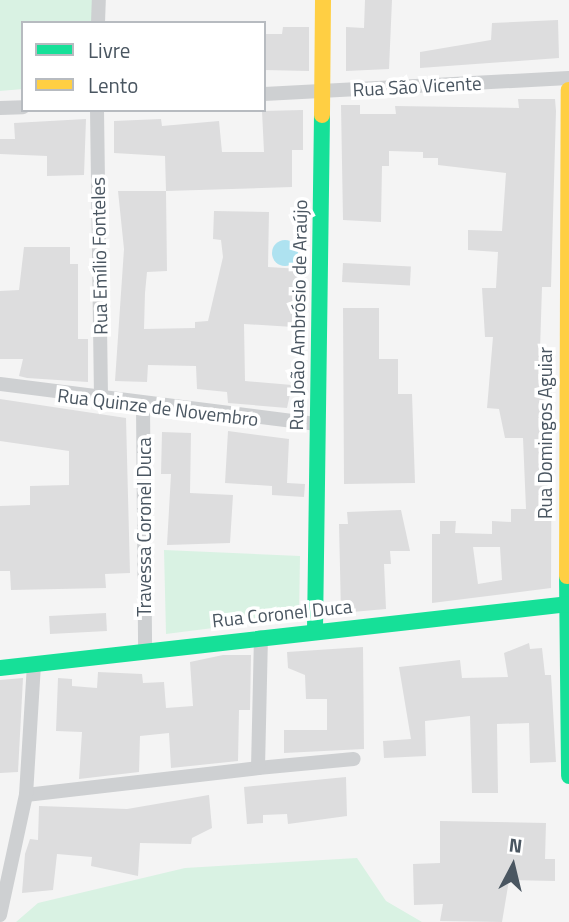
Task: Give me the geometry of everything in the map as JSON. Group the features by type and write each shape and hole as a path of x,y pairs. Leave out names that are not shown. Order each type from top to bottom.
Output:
{"street":[{"path":"98,21 99,0"},
{"name":"Rua João Ambrósio de Araújo","path":"315,630 323,0"},
{"name":"Rua São Vicente","path":"266,94 569,78"},
{"name":"Rua Domingos Aguiar","path":"569,90 569,776"},
{"path":"0,108 21,107"},
{"name":"Rua Emílio Fonteles","path":"97,112 100,402"},
{"name":"Rua Quinze de Novembro","path":"0,384 100,402 317,424"},
{"name":"Travessa Coronel Duca","path":"143,407 145,648"},
{"name":"Rua Coronel Duca","path":"0,668 145,648 567,604"},
{"path":"258,768 261,637"},
{"path":"0,915 26,795 34,664"},
{"path":"26,795 354,759"}],"green space":[{"path":"0,0 94,0 94,21 21,21 21,89 0,91"},
{"path":"164,550 300,556 299,617 166,634"},
{"path":"357,858 386,901 422,922 16,922 38,903 185,868"}],"water":[{"path":"285,240 294,244 298,253 294,262 285,266 276,262 272,253 276,244"}],"building":[{"path":"365,0 392,0 389,69 346,71 346,27 364,28"},
{"path":"558,20 559,58 420,68 420,52 491,40 492,23"},
{"path":"283,27 309,27 309,71 266,70 266,34 282,34"},
{"path":"518,99 555,99 551,287 542,287 540,350 552,351 551,588 432,603 432,534 440,534 440,521 456,521 455,533 492,534 492,521 511,522 511,509 526,509 523,438 505,438 499,409 487,408 493,337 485,337 482,288 496,288 498,252 468,250 468,230 502,231 506,173 438,165 438,158 423,158 423,152 389,151 389,166 382,166 381,222 343,220 341,105 360,105 360,114 396,114 395,106 519,108","holes":["473,547 500,547 502,580 478,584"]},
{"path":"303,110 303,150 292,150 292,187 166,191 165,156 114,153 114,121 161,119 162,126 219,121 222,152 264,152 262,112"},
{"path":"86,119 84,175 47,176 47,156 0,154 0,139 15,139 14,123"},
{"path":"118,191 166,191 167,271 147,272 144,329 195,328 195,322 208,321 223,257 221,240 213,239 214,211 269,212 268,267 301,269 307,302 294,301 293,327 244,324 245,381 292,385 287,408 228,403 227,392 197,389 196,366 148,365 147,382 115,381 124,249"},
{"path":"24,247 70,247 70,264 78,264 78,339 88,339 88,382 19,376 23,359 0,359 0,291 19,290"},
{"path":"343,263 411,267 410,286 342,282"},
{"path":"343,308 379,308 379,359 398,359 398,394 412,394 415,483 344,484"},
{"path":"0,399 126,418 130,573 105,574 106,588 11,590 10,571 0,571 0,506 30,505 30,486 69,485 69,451 0,441"},
{"path":"228,431 289,439 287,483 305,484 304,497 272,495 272,486 225,483"},
{"path":"162,432 191,433 190,493 233,495 230,543 167,545 171,474 161,474"},
{"path":"401,510 410,551 390,551 391,564 384,564 386,609 341,613 339,524 348,524 347,512"},
{"path":"106,613 107,631 50,634 49,616"},
{"path":"529,643 530,649 542,648 545,675 551,675 556,762 530,763 529,723 497,724 498,793 472,793 470,716 425,721 426,756 384,758 383,741 411,739 399,667 460,660 462,678 508,677 504,653"},
{"path":"363,647 364,749 284,753 284,730 327,730 327,699 306,699 305,675 288,668 287,652"},
{"path":"223,655 251,655 250,710 239,710 238,761 171,768 169,733 140,736 139,772 79,779 82,732 56,731 58,678 72,679 72,686 97,688 98,672 142,674 143,683 164,682 166,708 193,706 190,662"},
{"path":"23,678 18,772 0,773 0,680"},
{"path":"346,777 347,816 288,824 287,814 263,815 263,823 247,824 244,787"},
{"path":"209,795 212,828 192,838 191,844 140,843 138,876 91,866 92,857 57,854 53,890 22,893 25,854 30,839 38,840 39,806 127,809"},
{"path":"440,821 546,823 545,859 555,859 555,881 509,880 502,922 440,921 443,904 414,905 413,864 440,863"}],"traffic: fast":[{"path":"315,630 322,115"},
{"path":"567,576 569,776"},
{"path":"0,668 569,604"}],"traffic: slow":[{"path":"322,115 323,0"},
{"path":"567,576 569,90"}]}
